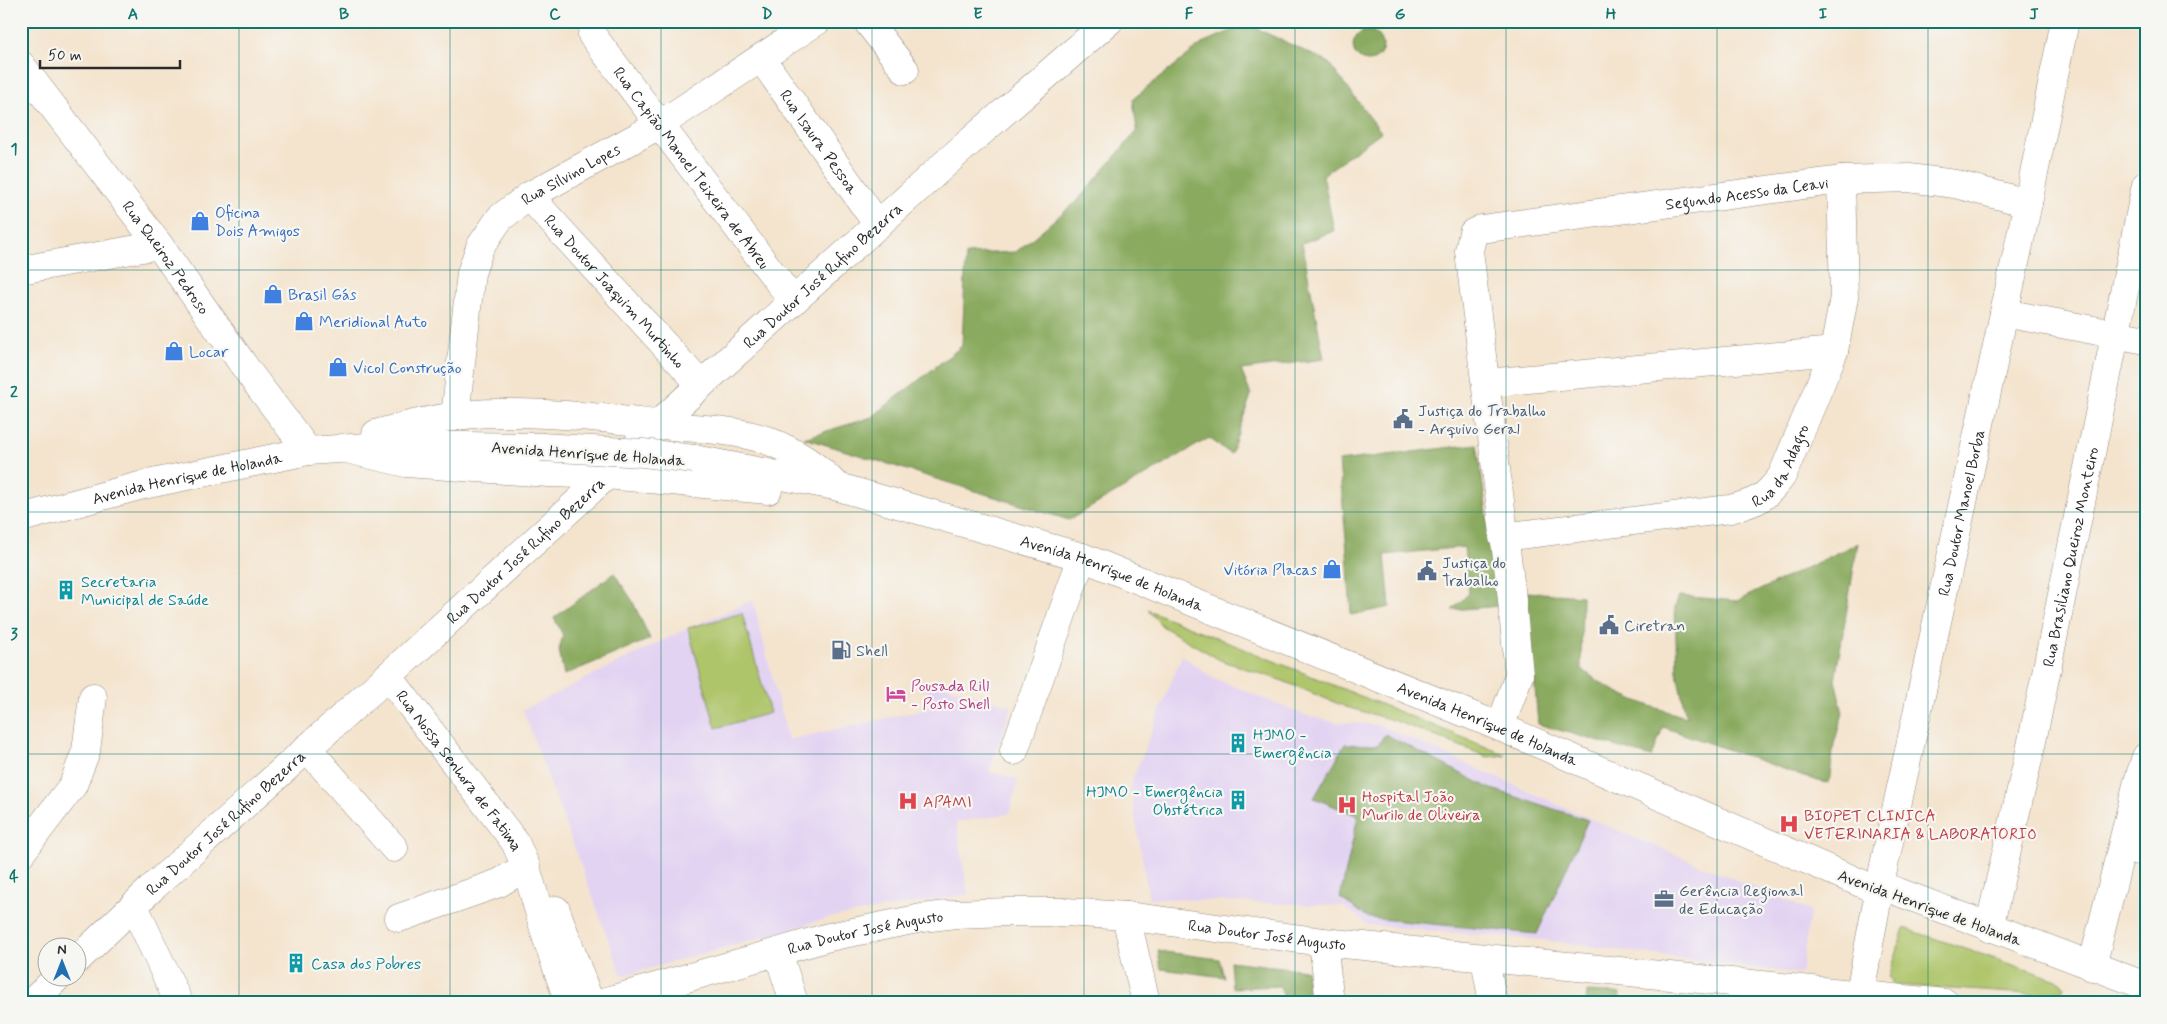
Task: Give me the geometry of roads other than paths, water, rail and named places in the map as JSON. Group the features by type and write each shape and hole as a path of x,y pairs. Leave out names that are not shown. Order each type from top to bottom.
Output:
{"street":[{"name":"Rua Silvino Lopes","path":"455,417 471,273 480,247 500,218 529,196 659,125 817,21"},
{"path":"868,21 905,70"},
{"name":"Rua Doutor José Rufino Bezerra","path":"88,950 608,475 658,424 793,301 957,153 1109,21"},
{"name":"Rua Doutor Manoel Borba","path":"1858,999 1879,891 2028,203 2065,21"},
{"name":"Rua Capião Manoel Teixeira de Abreu","path":"592,35 793,301"},
{"name":"Rua Isaura Pessoa","path":"761,58 878,225"},
{"name":"Rua Queiroz Pedroso","path":"21,65 159,246 252,377 308,451"},
{"name":"Segundo Acesso da Ceavi","path":"1486,383 1469,251 1473,233 1481,229 1841,180 1910,178 1955,184 2028,203"},
{"name":"Rua da Adagro","path":"1503,537 1730,509 1752,503 1770,493 1782,476 1834,351 1844,297 1841,180"},
{"name":"Rua Brasiliano Queiroz Monteiro","path":"1989,928 2030,751 2114,333 2146,185"},
{"name":"Rua Doutor Joaquim Murtinho","path":"529,196 701,385"},
{"path":"21,270 159,246"},
{"path":"2004,313 2146,340"},
{"path":"1500,726 1518,675 1486,383 1834,351"},
{"path":"342,448 389,431 455,417 498,413 658,424 731,433 766,440 812,463 835,486"},
{"name":"Avenida Henrique de Holanda","path":"21,518 143,485 308,451 342,448 445,445 541,447 643,453 694,459 835,486 1082,557 1500,726 1879,891 1893,890 2146,986"},
{"path":"342,448 406,463 549,474 608,475 808,495 876,498"},
{"path":"1014,751 1082,557"},
{"name":"Rua Nossa Senhora de Fatima","path":"388,676 515,842 526,867 544,931 568,1003"},
{"path":"21,854 73,785 86,751 93,696"},
{"path":"307,748 394,848"},
{"path":"2092,967 2134,850 2146,758"},
{"path":"399,918 499,883 526,867"},
{"name":"Rua Nossa Senhora de Fatima","path":"526,867 537,870 547,884 590,1003"},
{"path":"1879,891 1888,900 2146,999"},
{"path":"134,906 180,1003"},
{"name":"Rua Doutor José Augusto","path":"600,1003 830,937 886,924 956,914 1066,912 1126,916 1323,942 1858,999 1945,1003"},
{"path":"1126,916 1146,1003"},
{"path":"1323,942 1330,1003"},
{"path":"778,952 794,1003"},
{"path":"1485,959 1493,1003"},
{"path":"31,1003 49,986"}],"place":[{"name":"Oficina Dois Amigos","path":"200,221"},
{"name":"Brasil Gás","path":"273,294"},
{"name":"Meridional Auto","path":"304,321"},
{"name":"Locar","path":"174,351"},
{"name":"Vicol Construção","path":"338,367"},
{"name":"Justiça do Trabalho - Arquivo Geral","path":"1403,419"},
{"name":"Vitória Placas","path":"1332,569"},
{"name":"Justiça do Trabalho","path":"1427,571"},
{"name":"Secretaria Municipal de Saúde","path":"66,590"},
{"name":"Ciretran","path":"1609,625"},
{"name":"Shell","path":"841,650"},
{"name":"Pousada Rill - Posto Shell","path":"896,694"},
{"name":"HJMO - Emergência","path":"1238,743"},
{"name":"HJMO - Emergência Obstétrica","path":"1238,800"},
{"name":"APAMI","path":"908,801"},
{"name":"Hospital João Murilo de Oliveira","path":"1347,805"},
{"name":"BIOPET CLINICA VETERINARIA & LABORATORIO","path":"1789,824"},
{"name":"Gerência Regional de Educação","path":"1664,899"},
{"name":"Casa dos Pobres","path":"296,963"}]}
